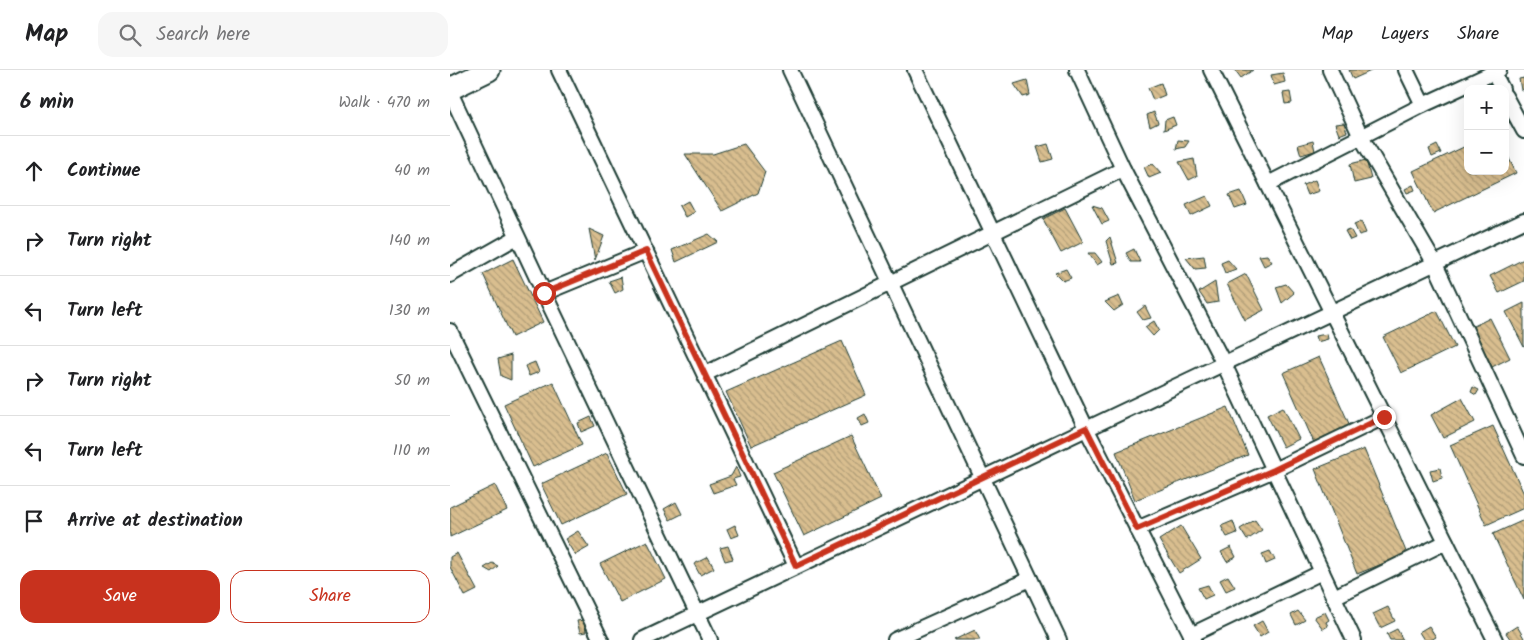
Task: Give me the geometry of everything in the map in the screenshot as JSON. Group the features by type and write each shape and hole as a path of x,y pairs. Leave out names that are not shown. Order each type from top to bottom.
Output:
{"main road":[{"path":"450,91 489,70"}],"street":[{"path":"559,70 796,566"},
{"path":"790,70 1059,640"},
{"path":"916,70 1086,428 1192,638 1322,572"},
{"path":"1076,70 1123,169 1224,364 1354,640"},
{"path":"1211,70 1495,640"},
{"path":"1330,70 1361,137 1435,264 1524,456"},
{"path":"1406,70 1422,105"},
{"path":"1268,184 1422,105 1494,71 1500,85"},
{"path":"450,91 517,237 710,640"},
{"path":"1509,103 1524,131"},
{"path":"705,374 1123,169"},
{"path":"642,640 981,477 1524,221"},
{"path":"450,275 517,237"},
{"path":"544,293 646,251"},
{"path":"450,331 601,640"},
{"path":"1137,529 1274,470 1384,417"},
{"path":"1334,597 1446,542"},
{"path":"895,640 1030,579"}],"building":[{"path":"1235,70 1253,70 1241,78"},
{"path":"1349,70 1373,70 1353,79"},
{"path":"1283,73 1285,82 1274,85 1271,75"},
{"path":"1524,78 1524,89 1521,90 1519,79"},
{"path":"1027,80 1030,95 1023,97 1014,84"},
{"path":"1161,83 1165,95 1153,100 1148,88"},
{"path":"1290,92 1292,103 1285,104 1283,93"},
{"path":"1509,111 1514,120 1509,123"},
{"path":"1154,112 1158,123 1150,127 1147,115"},
{"path":"1173,117 1176,125 1164,130 1165,120"},
{"path":"1344,123 1347,132 1339,135 1335,124"},
{"path":"1178,140 1189,141 1185,147 1176,149"},
{"path":"1313,141 1315,151 1301,155 1298,145"},
{"path":"744,144 765,172 758,193 722,211 685,154 713,154"},
{"path":"1048,144 1053,159 1042,162 1037,147"},
{"path":"1437,145 1441,153 1432,157 1429,149"},
{"path":"1464,147 1464,175 1509,175 1509,158 1516,173 1433,213 1413,171"},
{"path":"1194,159 1197,176 1189,180 1179,162"},
{"path":"1366,160 1371,179 1354,183 1350,164"},
{"path":"1153,164 1161,173 1149,178 1144,167"},
{"path":"1315,180 1319,191 1307,195 1303,185"},
{"path":"1413,185 1415,190 1407,193 1405,189"},
{"path":"1241,191 1247,205 1235,209 1229,195"},
{"path":"1207,196 1212,206 1191,216 1186,205"},
{"path":"688,201 694,212 685,217 679,206"},
{"path":"1092,205 1102,208 1109,221 1102,224"},
{"path":"1065,208 1083,242 1061,253 1043,219"},
{"path":"1361,221 1366,233 1359,235 1354,224"},
{"path":"589,229 604,236 595,260"},
{"path":"1350,229 1355,238 1350,240 1345,231"},
{"path":"709,234 718,242 676,262 672,250"},
{"path":"1110,237 1118,263 1113,264 1106,241"},
{"path":"1134,249 1140,262 1131,262 1126,253"},
{"path":"1088,253 1095,253 1102,262 1097,265"},
{"path":"1267,255 1272,262 1264,266 1259,256"},
{"path":"1204,256 1206,268 1195,269 1186,258"},
{"path":"513,259 543,322 512,337 483,274"},
{"path":"1524,259 1524,281 1499,293 1490,276"},
{"path":"1228,260 1236,269 1225,273 1221,263"},
{"path":"1066,269 1071,278 1063,281 1055,273"},
{"path":"1246,274 1264,310 1245,320 1227,284"},
{"path":"621,277 623,289 615,293 609,281"},
{"path":"1215,282 1218,302 1207,304 1199,292"},
{"path":"1286,284 1294,293 1282,303 1276,287"},
{"path":"1119,296 1123,305 1114,311 1105,302"},
{"path":"1524,303 1524,347 1506,312"},
{"path":"1145,306 1151,318 1143,320 1137,312"},
{"path":"1437,311 1455,347 1401,373 1383,337"},
{"path":"1490,318 1510,358 1492,367 1472,327"},
{"path":"1154,321 1159,330 1153,336 1145,327"},
{"path":"1327,334 1328,339 1317,342 1315,336"},
{"path":"842,341 866,395 751,446 726,392"},
{"path":"511,355 511,380 501,376 498,359"},
{"path":"1319,357 1351,428 1315,445 1283,373"},
{"path":"535,362 539,372 529,376 525,366"},
{"path":"553,382 582,445 533,467 504,404"},
{"path":"1473,387 1479,390 1476,395 1471,392"},
{"path":"1462,398 1475,422 1443,438 1431,415"},
{"path":"1228,407 1248,455 1135,500 1116,452"},
{"path":"1283,407 1299,439 1283,447 1267,415"},
{"path":"865,414 869,423 862,426 858,418"},
{"path":"591,417 595,426 581,432 578,423"},
{"path":"1493,426 1524,494 1524,508 1486,525 1450,445"},
{"path":"851,436 881,499 804,536 773,472"},
{"path":"1364,449 1407,554 1357,574 1315,469"},
{"path":"607,453 627,494 561,525 541,484"},
{"path":"736,467 740,477 733,479 736,485 713,493 709,484 731,476"},
{"path":"1440,468 1442,478 1433,481 1430,470"},
{"path":"495,485 507,510 450,537 450,507"},
{"path":"676,502 682,514 670,520 664,509"},
{"path":"1255,520 1262,530 1247,540 1240,529"},
{"path":"1524,520 1524,600 1493,534"},
{"path":"1233,521 1237,533 1227,537 1221,526"},
{"path":"735,525 739,535 731,538 727,529"},
{"path":"1181,526 1201,559 1179,573 1159,540"},
{"path":"578,531 589,547 575,555 565,539"},
{"path":"647,541 666,579 620,602 600,564"},
{"path":"728,546 733,559 725,561 720,548"},
{"path":"1231,547 1236,557 1227,562 1221,552"},
{"path":"1270,551 1275,560 1266,564 1262,554"},
{"path":"457,553 477,590 465,596 450,567 450,557"},
{"path":"708,557 714,568 700,575 694,564"},
{"path":"492,563 498,566 491,572 484,568"},
{"path":"1228,576 1235,587 1226,591 1220,580"},
{"path":"1208,585 1213,595 1204,599 1198,588"},
{"path":"1388,607 1395,621 1380,628 1373,614"},
{"path":"1298,611 1305,620 1296,625 1291,615"},
{"path":"1325,612 1329,620 1326,622 1328,626 1323,629 1314,617"},
{"path":"584,620 586,632 580,633 577,621"},
{"path":"1262,621 1268,632 1260,637 1253,626"},
{"path":"1429,626 1436,637 1431,640 1424,640 1419,632"},
{"path":"1517,626 1524,638 1521,640 1511,640 1506,633"},
{"path":"1397,629 1403,640 1390,640 1387,634"},
{"path":"975,630 980,640 954,640"}],"route":[{"path":"544,293 646,251 796,566 1086,428 1137,529 1274,470 1384,417"}]}
